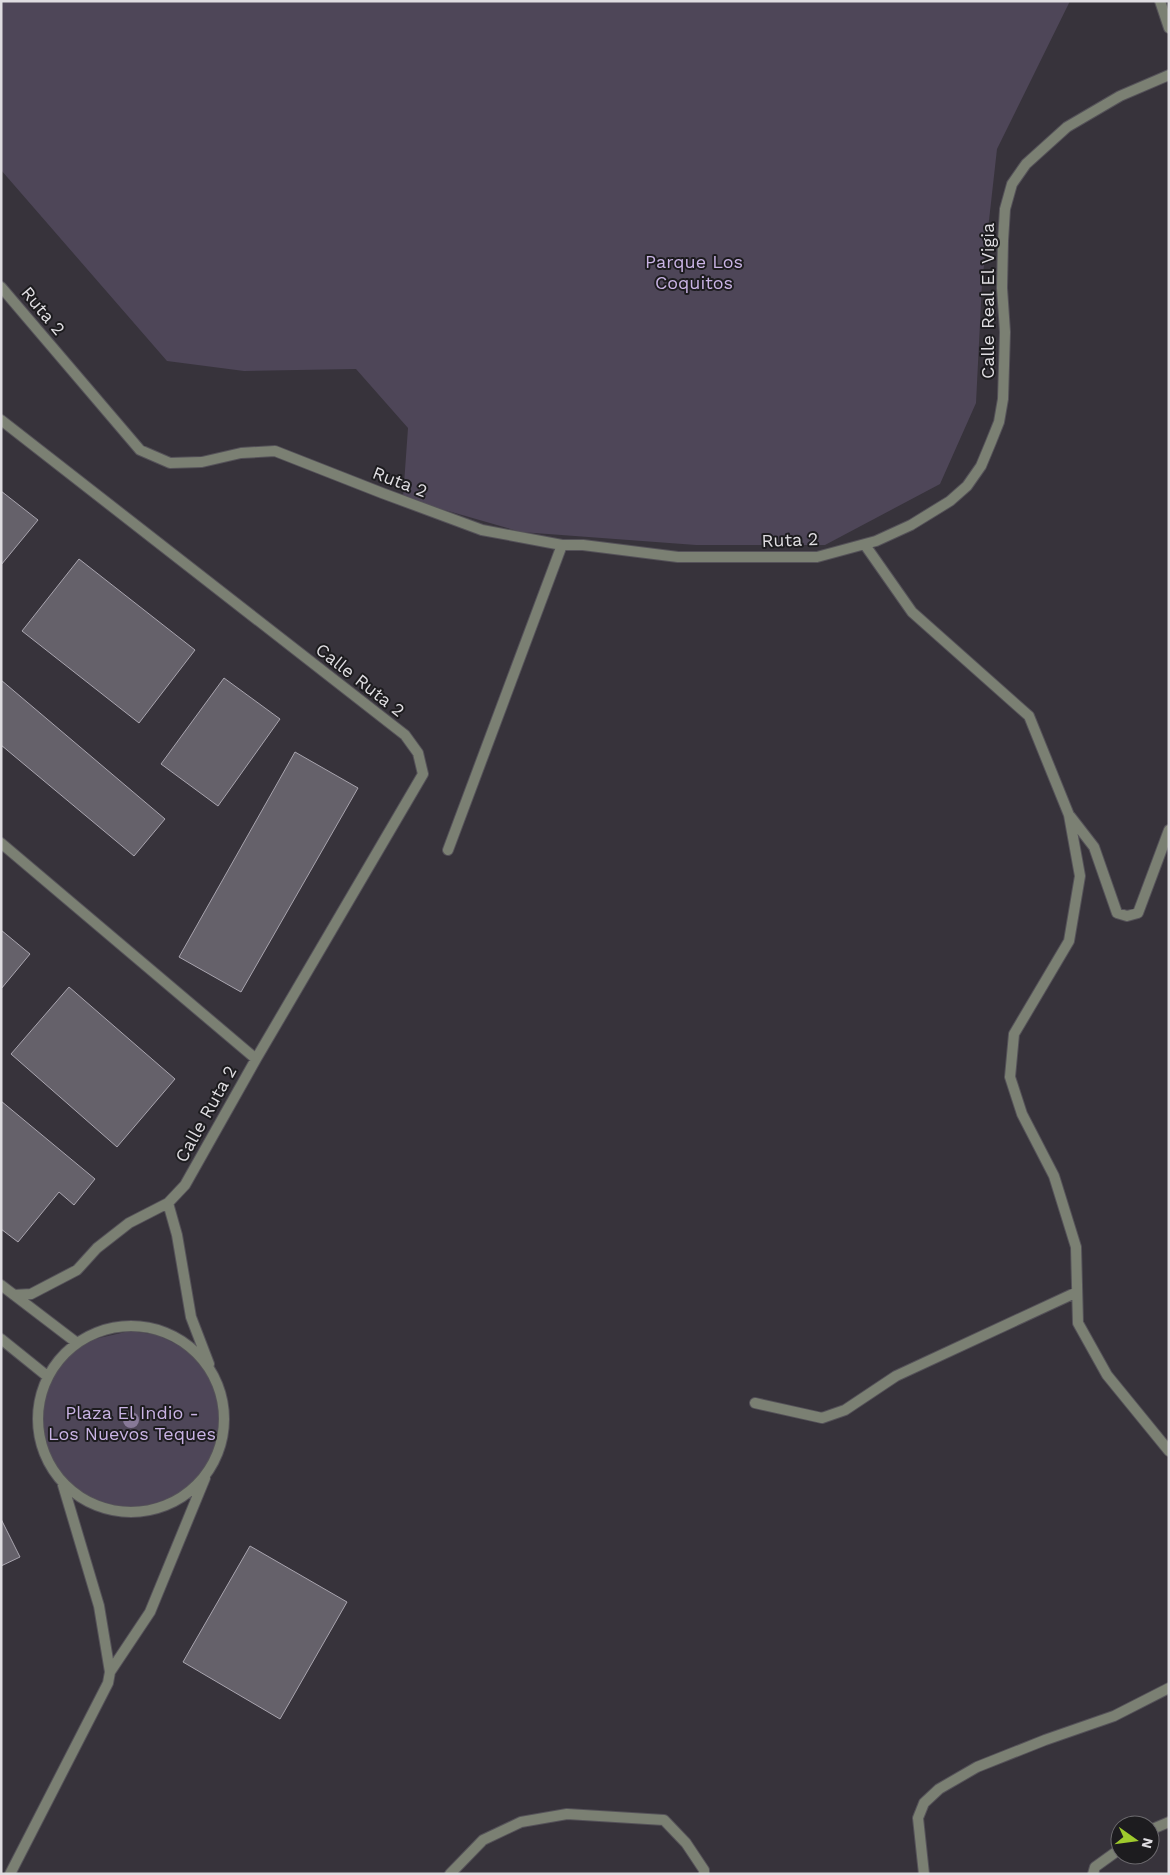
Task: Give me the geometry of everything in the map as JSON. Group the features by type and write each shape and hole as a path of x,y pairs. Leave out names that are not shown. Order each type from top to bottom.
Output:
{"street":[{"path":"1160,1 1167,24"},
{"name":"Calle Real El Vigia","path":"865,545 911,525 950,501 966,486 981,466 991,442 1003,399 1005,332 1002,288 1003,241 1005,209 1012,184 1026,164 1067,127 1120,96 1168,77"},
{"name":"Ruta 2","path":"1,287 140,450 170,463 202,462 241,453 275,451 482,530 562,545 583,545 678,557 761,558 817,557 865,545"},
{"name":"Calle Ruta 2","path":"1,420 405,735 418,752 423,774 256,1059 185,1185 168,1203"},
{"path":"448,850 562,545"},
{"path":"865,545 912,612 1029,716 1069,815 1080,876 1069,941 1014,1034 1010,1077 1022,1114 1054,1176 1076,1247 1078,1323 1107,1375 1169,1451"},
{"path":"1069,815 1094,847 1117,913 1127,916 1138,913 1169,830"},
{"name":"Calle Ruta 2","path":"1,843 256,1059"},
{"path":"14,1295 31,1294 78,1270 96,1248 128,1223 168,1203 177,1235 191,1317 220,1392 224,1423 219,1451 205,1476 183,1497 168,1506 152,1511 127,1514 104,1510 82,1500 63,1485 49,1465 39,1436 38,1406 48,1376 60,1358 77,1342 104,1329 133,1325 162,1330 188,1345 208,1366 220,1392"},
{"path":"1,1285 77,1342"},
{"path":"755,1403 822,1418 845,1410 896,1376 1077,1292"},
{"path":"1,1339 48,1376"},
{"path":"110,1672 150,1612 208,1470"},
{"path":"10,1874 108,1683 110,1672 99,1606 63,1485"},
{"path":"924,1874 918,1818 924,1802 939,1789 977,1767 1045,1740 1114,1716 1169,1688"},
{"path":"450,1874 483,1840 521,1822 567,1814 664,1820 686,1842 704,1870 704,1874"},
{"path":"1093,1874 1095,1867 1110,1856"}],"green space":[{"name":"Parque Los Coquitos","path":"1,1 1070,1 997,149 982,283 976,403 940,484 825,545 696,545 521,532 403,498 408,428 356,369 244,371 167,361 1,170"},
{"name":"Plaza El Indio - Los Nuevos Teques","path":"130,1331 158,1335 184,1348 204,1369 217,1394 224,1423 217,1451 205,1477 183,1497 152,1511 127,1513 104,1509 82,1500 65,1484 49,1465 42,1441 41,1415 46,1390 77,1343"}],"building":[{"path":"1,491 38,520 1,565"},
{"path":"79,559 195,650 139,723 22,631"},
{"path":"224,678 280,719 218,806 161,764"},
{"path":"1,680 165,819 134,856 1,745"},
{"path":"295,752 358,788 241,992 179,957"},
{"path":"1,930 30,954 1,989"},
{"path":"69,987 175,1079 117,1147 11,1054"},
{"path":"1,1101 95,1179 74,1205 59,1192 18,1242 1,1229"},
{"path":"1,1519 20,1557 1,1566"},
{"path":"250,1546 347,1602 280,1719 183,1662"}]}
